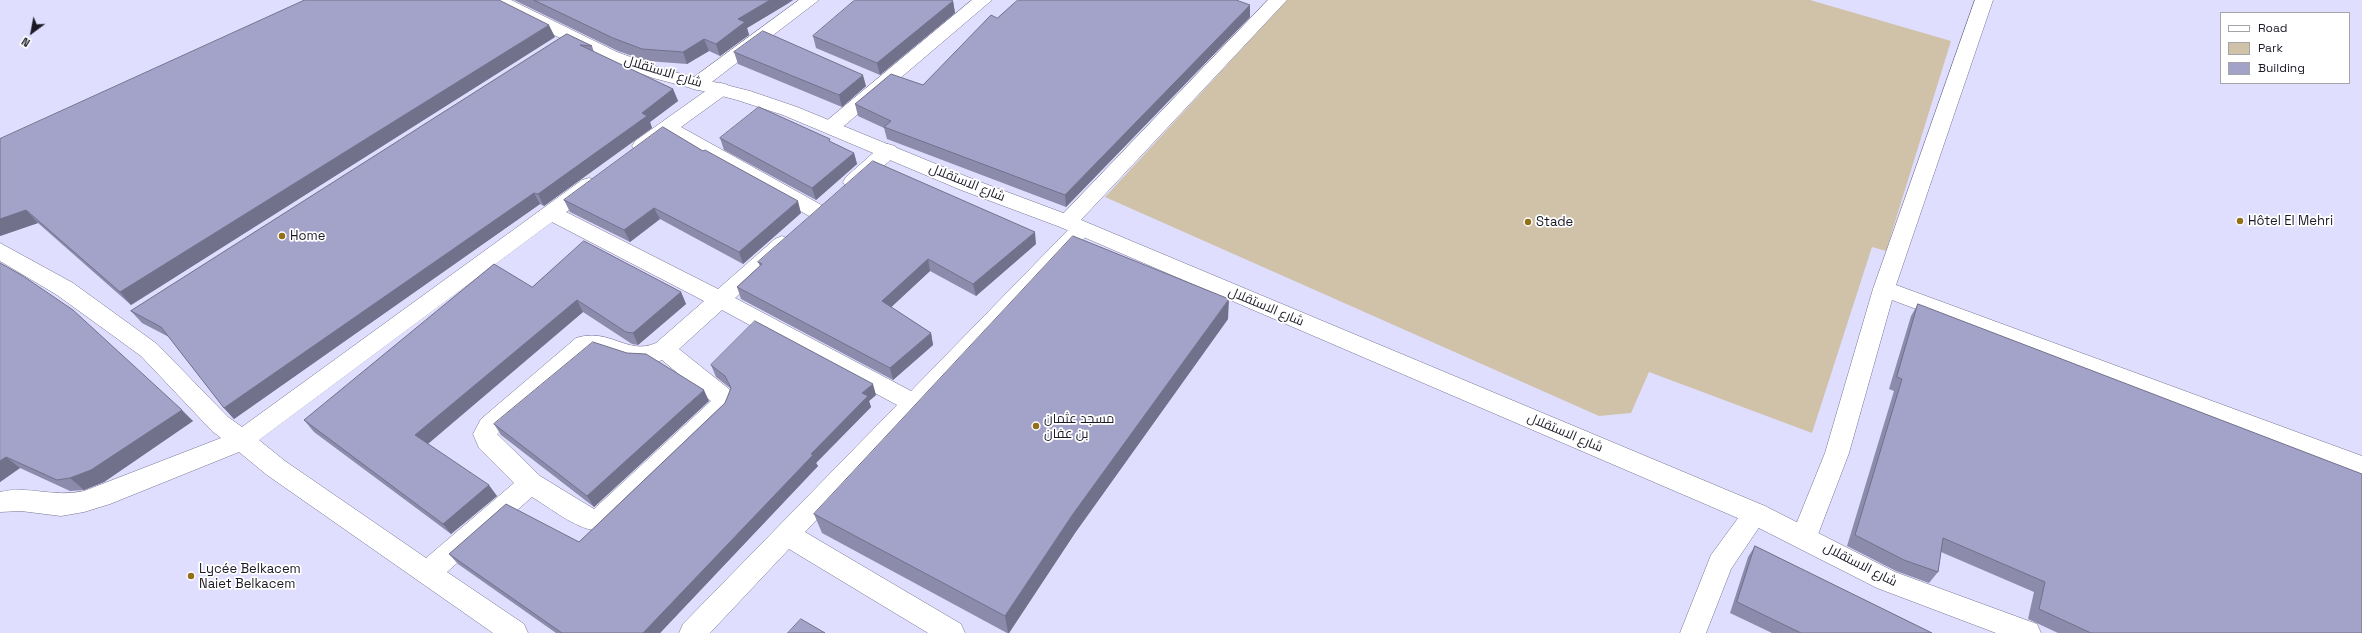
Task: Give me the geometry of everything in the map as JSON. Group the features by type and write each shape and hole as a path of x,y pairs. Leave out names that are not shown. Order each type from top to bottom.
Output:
{"street":[{"name":"شارع الاستقلال","path":"497,0 611,56 660,74 721,89 790,111 1074,226 1756,514 1804,537 1886,580 2028,633"},
{"path":"697,84 810,0"},
{"path":"831,127 874,81 983,0"},
{"path":"1804,537 1837,453 1884,289 1984,0"},
{"path":"692,633 913,403 1074,226 1269,3"},
{"path":"764,34 784,43"},
{"path":"550,50 570,37"},
{"path":"624,159 721,89"},
{"path":"667,128 818,212"},
{"path":"664,349 721,396 723,400 721,406 603,516 596,520 587,518 531,483 487,441 485,434 489,426 584,344 597,342 638,359 652,356 664,349 888,151"},
{"path":"0,502 8,500 27,500 55,505 77,503 101,497 242,440 606,173"},
{"path":"552,213 719,299 913,403"},
{"path":"0,251 124,322 220,424 276,468 515,633"},
{"path":"1884,289 2362,466"},
{"path":"428,572 531,483"},
{"path":"1693,633 1720,563 1756,514"},
{"path":"786,534 952,633"}],"green space":[{"name":"Stade","path":"1287,0 1810,0 1951,41 1886,251 1872,247 1812,433 1649,372 1631,413 1599,416 1105,197"}],"building":[{"path":"305,0 499,0 549,25 120,292 26,210 0,219 0,139"},
{"path":"534,0 770,0 738,19 745,22 716,44 704,39 683,52 642,49 613,38"},
{"path":"855,0 953,1 877,63 813,36"},
{"path":"1018,0 1236,0 1250,5 1065,195 884,127 891,121 855,104 891,74 923,85 991,15 997,18"},
{"path":"763,31 863,75 839,95 734,52"},
{"path":"567,34 592,46 580,45 673,89 642,113 647,116 538,194 534,193 224,408 161,327 131,311"},
{"path":"759,107 830,139 829,141 854,153 812,188 720,138"},
{"path":"663,127 703,151 705,150 798,201 739,252 654,208 624,230 564,200"},
{"path":"873,161 1035,232 973,284 928,259 882,301 931,333 890,368 737,287 762,264 758,262"},
{"name":"مسجد عثمان بن عفان","path":"1073,236 1229,299 1073,514 1005,616 814,514"},
{"path":"584,241 681,292 633,333 626,332 577,300 415,435 489,485 443,524 304,420 494,264 532,287"},
{"path":"0,263 23,276 73,310 182,410 91,470 70,478 57,480 6,457 0,461"},
{"path":"1918,304 2362,474 2362,633 2091,633 2039,609 2045,582 1943,538 1938,572 1904,560 1855,535 1902,379 1897,377"},
{"path":"755,321 873,384 862,393 868,396 811,454 813,455 643,633 562,633 449,554 506,504 579,542 725,403 731,388 725,376 711,365"},
{"path":"593,342 627,353 646,354 704,390 587,496 494,424"},
{"path":"1755,546 1932,633 1801,633 1737,602"},
{"path":"801,619 825,633 788,633"}],"place":[{"name":"Hôtel El Mehri","path":"2240,221"},
{"name":"Stade","path":"1528,222"},
{"name":"Home","path":"282,236"},
{"name":"مسجد عثمان بن عفان","path":"1036,426"},
{"name":"Lycée Belkacem Naiet Belkacem","path":"191,576"}]}
